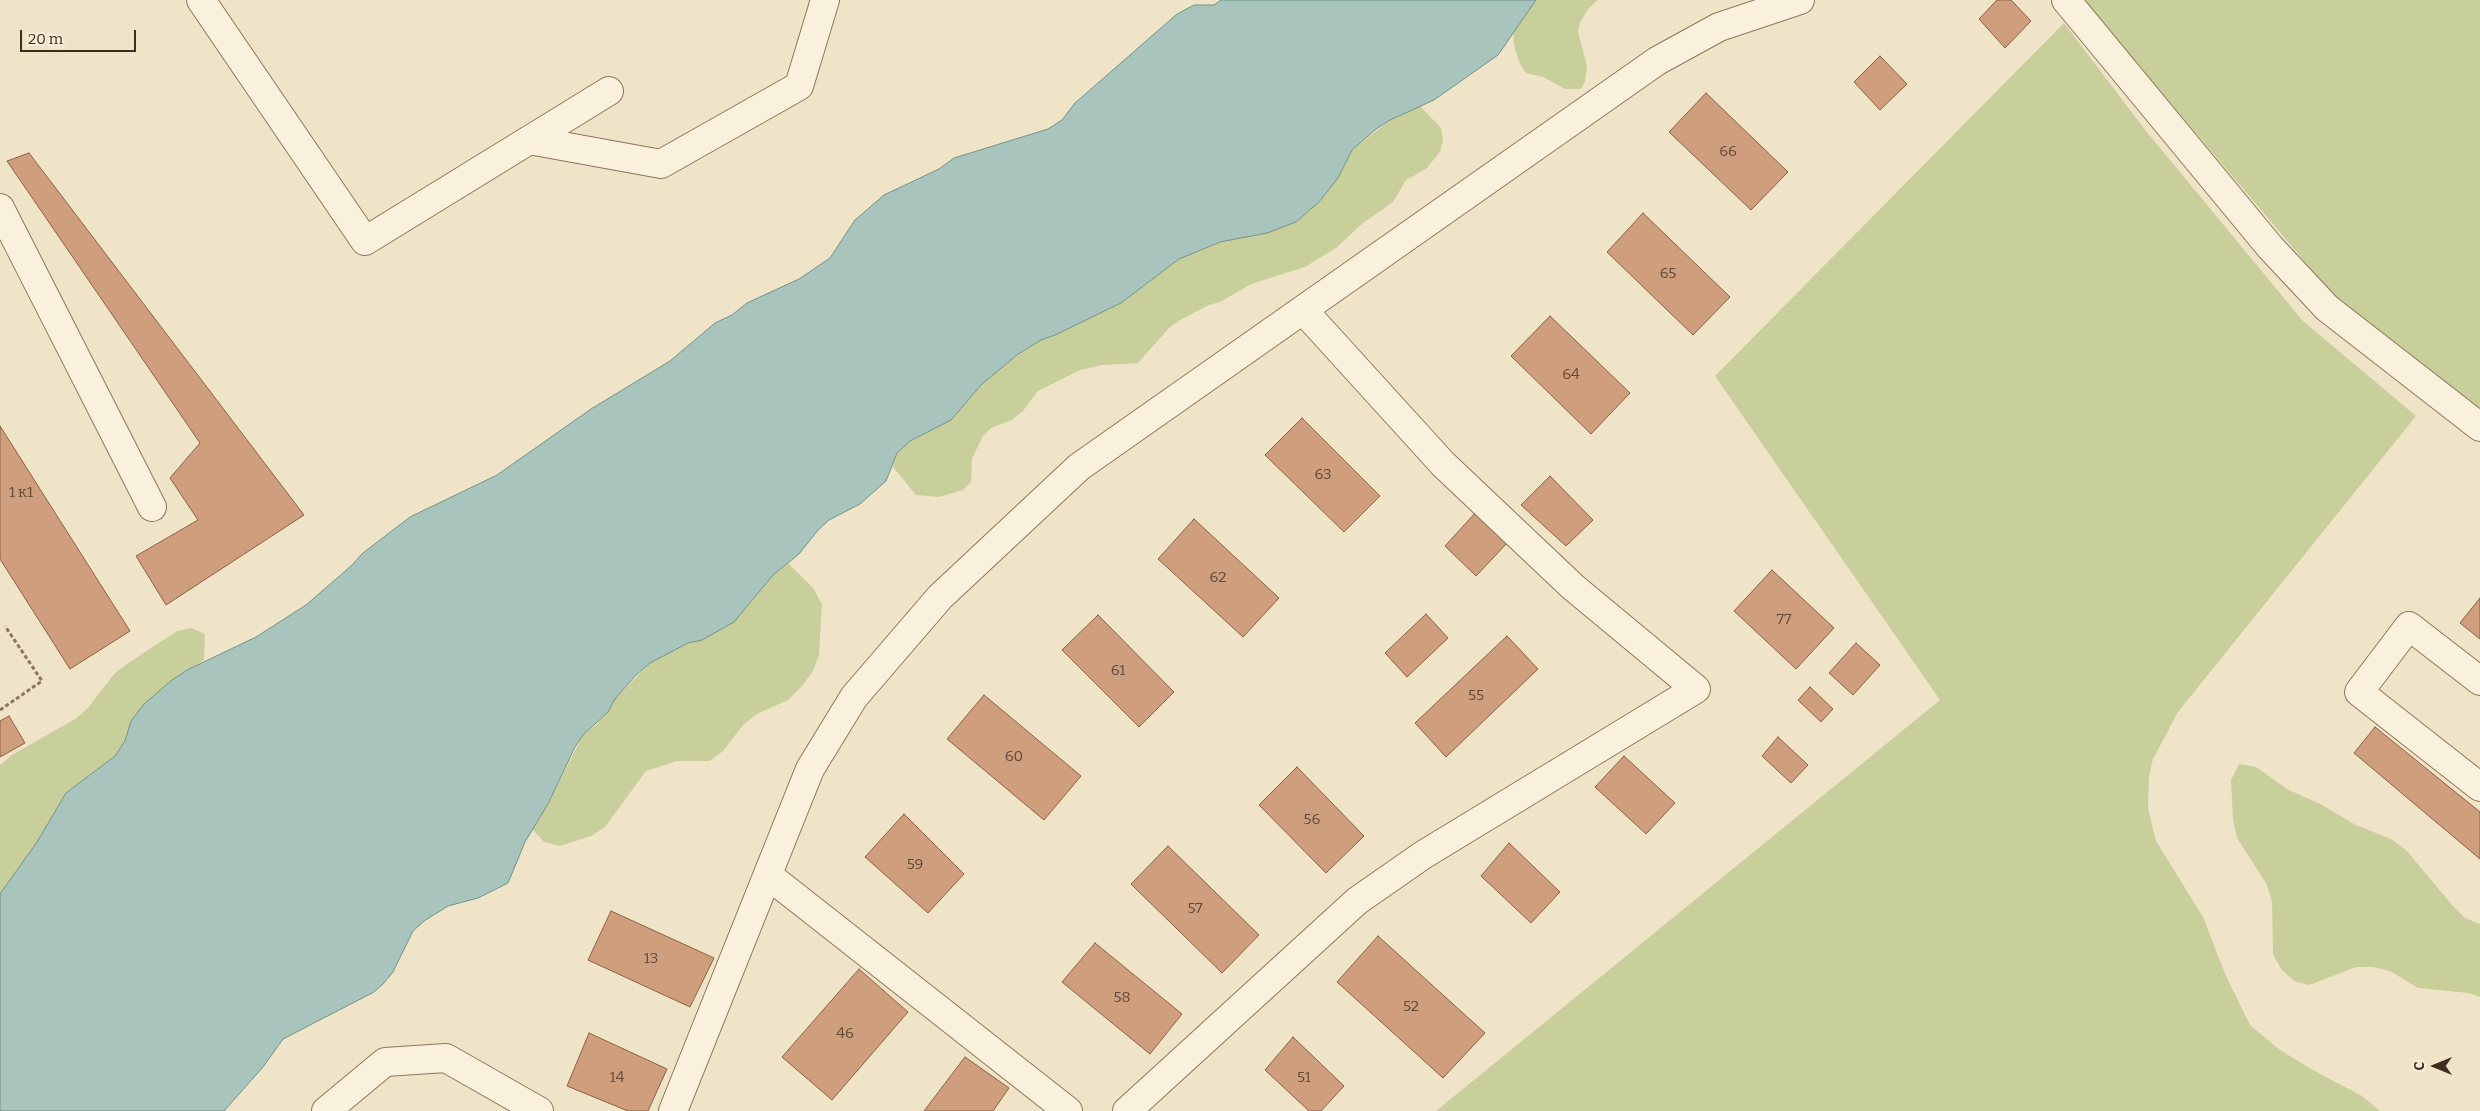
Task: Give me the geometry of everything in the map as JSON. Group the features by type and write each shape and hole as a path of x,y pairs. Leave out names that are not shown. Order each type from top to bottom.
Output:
{"street":[{"path":"201,0 365,242 609,91"},
{"path":"529,140 661,164 799,86 825,0"},
{"path":"673,1111 769,876 810,769 854,697 940,597 1079,467 1657,61 1719,27 1800,0"},
{"path":"2066,0 2270,247 2327,308 2480,427"},
{"path":"0,208 152,507"},
{"path":"1127,1111 1358,901 1423,855 1696,689 1572,587 1450,471 1303,310"},
{"path":"2480,682 2409,626 2359,692 2480,786"},
{"path":"769,876 1068,1111"},
{"path":"326,1111 385,1062 446,1058 539,1111"}],"path":[{"path":"0,710 42,681 5,626"}],"green space":[{"path":"1536,0 1598,0 1588,9 1580,23 1578,32 1587,66 1585,81 1581,89 1565,89 1543,77 1526,73 1521,66 1515,50 1513,33"},
{"path":"2083,0 2480,0 2480,412 2333,295"},
{"path":"2064,23 2146,131 2303,321 2416,416 2178,712 2153,759 2149,776 2148,808 2156,841 2203,917 2226,976 2250,1025 2280,1050 2362,1096 2380,1111 1436,1111 1940,700 1715,376"},
{"path":"1420,106 1441,128 1443,140 1440,152 1426,169 1406,180 1393,202 1363,223 1336,248 1305,267 1251,284 1220,302 1209,305 1180,320 1170,327 1138,363 1103,365 1080,370 1038,391 1023,411 1012,420 991,428 983,436 972,459 971,482 963,490 939,497 916,495 893,467 897,453 910,441 951,420 982,384 1005,364 1041,340 1121,303 1179,259 1220,242 1267,233 1296,222 1319,202 1338,178 1352,150 1390,120"},
{"path":"788,563 813,588 822,604 819,655 813,671 802,686 788,700 757,714 744,724 723,751 710,761 677,761 646,771 605,827 591,836 560,846 544,842 532,829 549,802 583,735 597,724 615,699 650,663 688,643 702,640 745,609 774,574"},
{"path":"191,628 205,634 204,660 172,680 131,721 125,741 115,756 66,793 37,842 0,894 0,765 12,755 75,719 87,709 115,673 127,664 177,631"},
{"path":"2239,764 2256,767 2287,789 2322,805 2356,825 2391,839 2406,850 2465,918 2480,924 2480,997 2468,993 2418,988 2390,971 2373,967 2356,967 2309,985 2294,981 2281,969 2273,954 2272,901 2266,883 2237,838 2233,820 2231,780"}],"water":[{"path":"1221,0 1536,0 1498,55 1434,100 1390,120 1376,129 1352,150 1338,178 1319,202 1296,222 1267,233 1220,242 1179,259 1121,303 1041,340 1017,355 982,384 951,420 910,441 897,453 886,481 860,504 829,520 818,530 799,554 774,574 734,622 702,640 688,643 650,663 636,675 615,699 608,712 583,735 575,747 549,802 525,842 508,883 478,898 448,906 424,921 413,931 393,972 384,983 374,992 283,1039 263,1067 224,1111 0,1111 0,894 37,842 66,793 115,756 125,741 131,721 144,704 172,680 189,669 256,637 306,605 351,566 363,553 410,517 497,475 591,409 670,361 715,323 732,315 747,303 799,279 830,258 855,220 884,195 939,169 954,158 1048,129 1062,120 1075,103 1177,14 1194,5 1214,5"}],"building":[{"path":"1997,0 2011,0 2031,21 2005,48 1979,19"},
{"path":"1880,56 1907,84 1880,110 1854,82"},
{"path":"1706,93 1788,172 1751,210 1669,132"},
{"path":"29,153 304,515 166,605 136,556 198,520 170,478 200,443 7,161"},
{"path":"1643,213 1730,297 1693,335 1607,252"},
{"path":"1550,316 1630,393 1591,434 1511,356"},
{"path":"1302,418 1380,496 1344,532 1265,455"},
{"path":"0,426 130,631 70,669 0,559"},
{"path":"1550,476 1593,520 1566,546 1521,505"},
{"path":"1477,511 1509,541 1476,576 1445,546"},
{"path":"1194,519 1279,598 1243,637 1158,559"},
{"path":"1772,570 1834,628 1796,669 1734,611"},
{"path":"2480,598 2480,639 2460,623"},
{"path":"1426,614 1448,638 1407,677 1385,653"},
{"path":"1098,615 1174,692 1139,727 1062,650"},
{"path":"1507,636 1538,669 1446,757 1415,723"},
{"path":"1856,643 1880,665 1853,695 1829,673"},
{"path":"1810,687 1833,709 1821,722 1798,700"},
{"path":"984,695 1081,776 1044,820 947,739"},
{"path":"9,716 25,743 0,757 0,721"},
{"path":"2375,727 2480,812 2480,859 2354,753"},
{"path":"1778,737 1808,765 1791,783 1762,756"},
{"path":"1624,756 1675,803 1646,834 1595,787"},
{"path":"1297,767 1364,836 1326,873 1259,805"},
{"path":"904,814 964,874 928,913 865,857"},
{"path":"1509,843 1560,892 1531,923 1481,876"},
{"path":"1168,846 1259,935 1222,973 1131,884"},
{"path":"611,911 714,958 690,1007 588,960"},
{"path":"1378,936 1485,1033 1443,1078 1337,982"},
{"path":"1095,943 1182,1014 1150,1054 1062,982"},
{"path":"859,969 908,1012 832,1100 782,1057"},
{"path":"589,1033 667,1069 648,1111 628,1111 567,1086"},
{"path":"1293,1037 1344,1086 1321,1111 1309,1111 1265,1070"},
{"path":"965,1057 1009,1088 993,1111 924,1111"}]}
